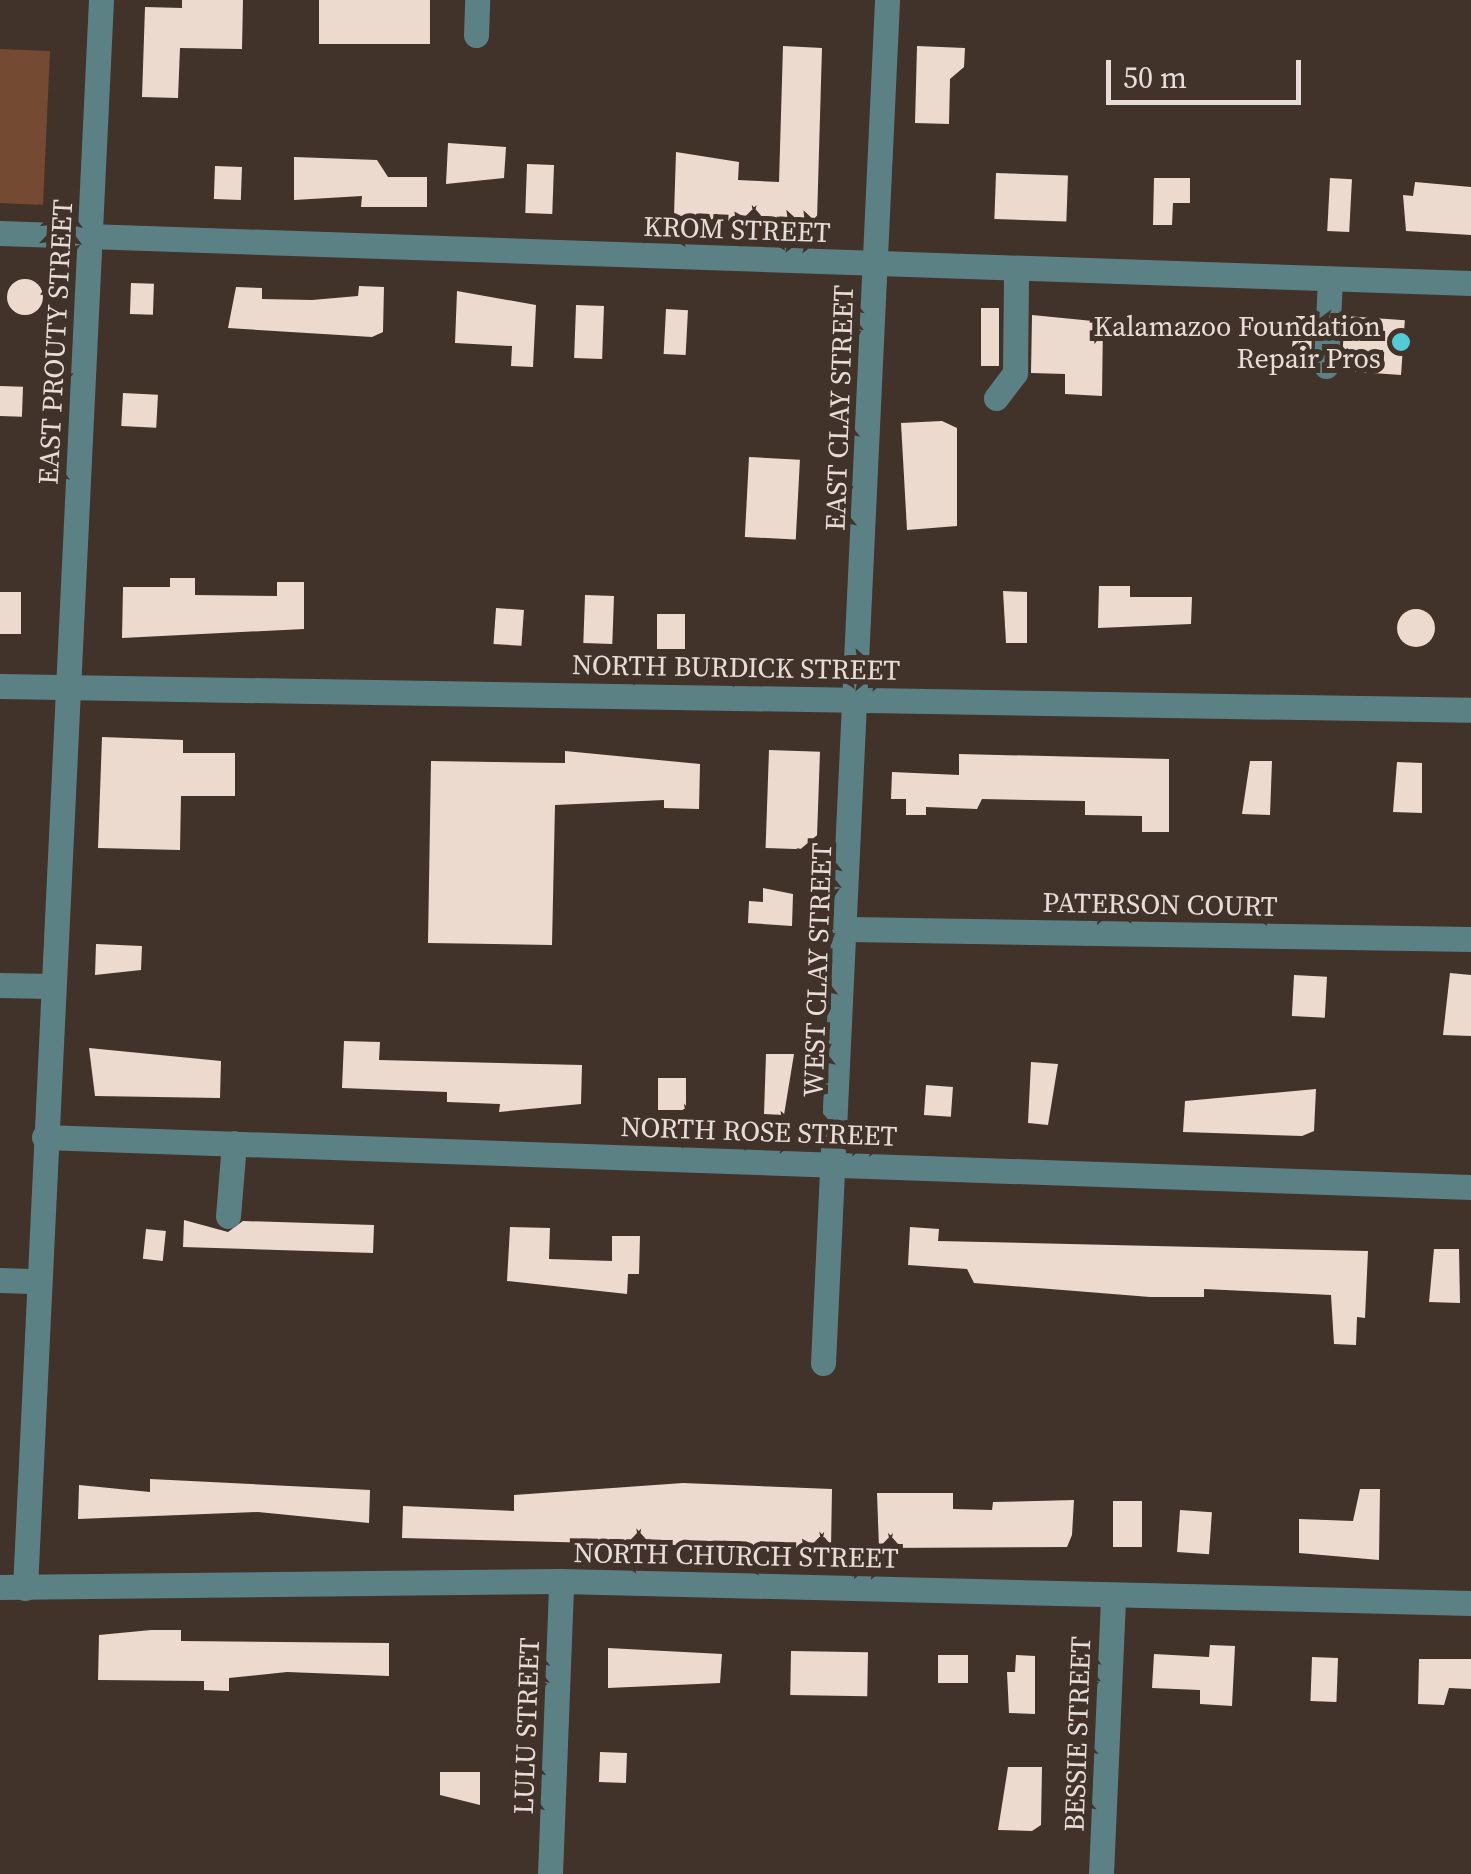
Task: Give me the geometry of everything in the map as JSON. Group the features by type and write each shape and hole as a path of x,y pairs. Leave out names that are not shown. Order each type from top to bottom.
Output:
{"street":[{"name":"EAST PROUTY STREET","path":"13,1587 38,1281 100,0"},
{"path":"476,36 477,0"},
{"name":"EAST CLAY STREET","path":"857,698 886,0"},
{"name":"KROM STREET","path":"0,233 1471,283"},
{"path":"996,398 1015,373 1016,268"},
{"path":"1326,366 1330,278"},
{"name":"NORTH BURDICK STREET","path":"0,686 1471,710"},
{"name":"WEST CLAY STREET","path":"823,1363 839,1165 857,698"},
{"name":"PATERSON COURT","path":"849,929 1471,939"},
{"path":"0,985 50,986"},
{"name":"NORTH ROSE STREET","path":"44,1137 1471,1187"},
{"path":"228,1216 234,1143"},
{"path":"0,1280 38,1281"},
{"name":"NORTH CHURCH STREET","path":"13,1587 561,1580 1113,1597 1471,1603"},
{"name":"LULU STREET","path":"550,1874 561,1580"},
{"name":"BESSIE STREET","path":"1101,1874 1113,1597"}],"shaded area":[{"path":"0,49 50,51 43,205 0,203"}],"building":[{"path":"182,0 243,0 242,49 180,48 178,98 142,97 145,7 182,8"},
{"path":"319,0 430,0 430,44 319,44"},
{"path":"783,46 822,48 817,220 769,226 674,215 676,152 739,162 738,180 779,182"},
{"path":"917,46 965,48 964,67 950,79 949,124 915,123"},
{"path":"448,143 506,147 504,178 446,184"},
{"path":"294,157 377,160 388,177 427,177 427,207 361,207 362,196 294,200"},
{"path":"527,164 554,165 552,214 525,213"},
{"path":"215,166 242,167 241,200 214,199"},
{"path":"996,173 1068,176 1066,221 994,219"},
{"path":"1154,178 1190,178 1190,203 1173,203 1172,225 1153,225"},
{"path":"1330,178 1352,179 1349,232 1327,231"},
{"path":"1415,182 1471,187 1471,235 1406,231 1403,195 1413,196"},
{"path":"25,279 38,284 43,297 38,310 25,315 12,310 7,297 12,284"},
{"path":"131,283 154,284 153,315 130,314"},
{"path":"359,286 384,287 383,332 372,337 228,328 236,287 262,288 262,299 312,300 358,296"},
{"path":"457,291 536,305 533,367 511,366 512,346 455,343"},
{"path":"576,305 604,306 602,359 574,358"},
{"path":"981,308 999,308 999,366 981,366"},
{"path":"666,309 688,310 686,355 664,354"},
{"path":"1032,315 1103,322 1102,396 1065,394 1065,374 1031,373"},
{"path":"1296,316 1312,316 1311,371 1290,362"},
{"path":"1345,316 1405,320 1401,375 1341,371"},
{"path":"0,386 23,387 22,417 0,416"},
{"path":"123,393 158,395 156,428 121,426"},
{"path":"942,421 957,428 957,526 907,530 901,423"},
{"path":"749,457 800,460 796,540 745,537"},
{"path":"170,578 195,578 195,595 277,596 277,582 304,582 304,629 122,638 123,587 170,587"},
{"path":"1099,586 1130,586 1130,597 1192,597 1191,624 1098,628"},
{"path":"1003,591 1027,592 1027,643 1006,643"},
{"path":"0,592 21,592 21,634 0,634"},
{"path":"585,595 614,596 612,644 583,643"},
{"path":"496,608 524,610 521,646 493,644"},
{"path":"1416,609 1429,615 1435,628 1429,641 1416,647 1403,641 1397,628 1403,615"},
{"path":"657,614 685,614 685,649 657,649"},
{"path":"102,737 183,740 183,753 235,753 235,796 181,796 180,850 98,848"},
{"path":"769,750 820,752 817,850 766,848"},
{"path":"565,751 700,764 699,809 664,808 664,800 555,805 552,945 428,943 431,761 565,763"},
{"path":"959,754 1169,759 1169,832 1142,832 1142,816 1085,815 1085,801 982,799 977,809 926,807 926,815 906,815 906,799 891,799 892,772 959,775"},
{"path":"1250,761 1272,761 1270,815 1242,814"},
{"path":"1397,762 1422,763 1422,813 1393,812"},
{"path":"763,888 793,894 792,926 748,923 749,901 763,902"},
{"path":"96,944 142,946 141,970 95,975"},
{"path":"1450,973 1471,975 1471,1036 1443,1035"},
{"path":"1294,975 1327,977 1325,1018 1292,1016"},
{"path":"344,1041 380,1042 379,1060 582,1065 581,1104 499,1112 500,1104 447,1102 447,1092 342,1088"},
{"path":"89,1048 221,1061 220,1098 95,1096"},
{"path":"766,1054 794,1054 784,1115 764,1114"},
{"path":"1031,1062 1058,1064 1048,1125 1028,1123"},
{"path":"658,1078 686,1078 686,1110 658,1110"},
{"path":"926,1085 953,1087 951,1117 924,1115"},
{"path":"1316,1089 1314,1131 1302,1136 1183,1132 1185,1101"},
{"path":"184,1220 228,1232 243,1221 374,1225 373,1253 183,1247"},
{"path":"510,1227 550,1228 549,1259 612,1261 612,1236 640,1236 639,1274 628,1274 627,1294 507,1281"},
{"path":"910,1227 939,1229 938,1241 1368,1251 1365,1318 1357,1317 1356,1345 1334,1344 1331,1295 1204,1289 1204,1297 1150,1297 974,1283 967,1269 908,1265"},
{"path":"146,1229 166,1231 163,1261 143,1259"},
{"path":"1434,1249 1459,1249 1460,1303 1429,1302"},
{"path":"150,1479 370,1490 369,1523 258,1512 78,1519 79,1485 150,1492"},
{"path":"683,1483 832,1489 831,1549 402,1538 403,1506 514,1511 514,1495"},
{"path":"1360,1489 1380,1489 1379,1560 1299,1553 1299,1519 1353,1521"},
{"path":"877,1493 953,1493 953,1509 992,1510 993,1502 1074,1500 1072,1535 1067,1547 879,1548"},
{"path":"1113,1501 1142,1501 1142,1547 1113,1547"},
{"path":"1180,1510 1212,1512 1209,1554 1177,1552"},
{"path":"181,1630 181,1641 389,1643 389,1676 287,1672 229,1678 229,1691 204,1690 204,1681 98,1680 99,1635"},
{"path":"1210,1645 1235,1646 1232,1706 1200,1704 1200,1690 1152,1688 1154,1654 1209,1657"},
{"path":"608,1648 722,1654 720,1683 608,1688"},
{"path":"791,1651 868,1652 867,1696 790,1695"},
{"path":"938,1655 968,1655 968,1683 938,1683"},
{"path":"1016,1655 1035,1656 1035,1714 1009,1713 1007,1672 1015,1672"},
{"path":"1312,1657 1338,1658 1336,1702 1310,1701"},
{"path":"1419,1659 1471,1659 1471,1689 1449,1688 1444,1705 1418,1704"},
{"path":"600,1752 627,1753 626,1783 599,1782"},
{"path":"1008,1767 1042,1767 1041,1825 1032,1831 998,1830"},
{"path":"440,1772 480,1772 480,1805 440,1795"}],"place":[{"name":"Kalamazoo Foundation Repair Pros","path":"1401,342"}]}
